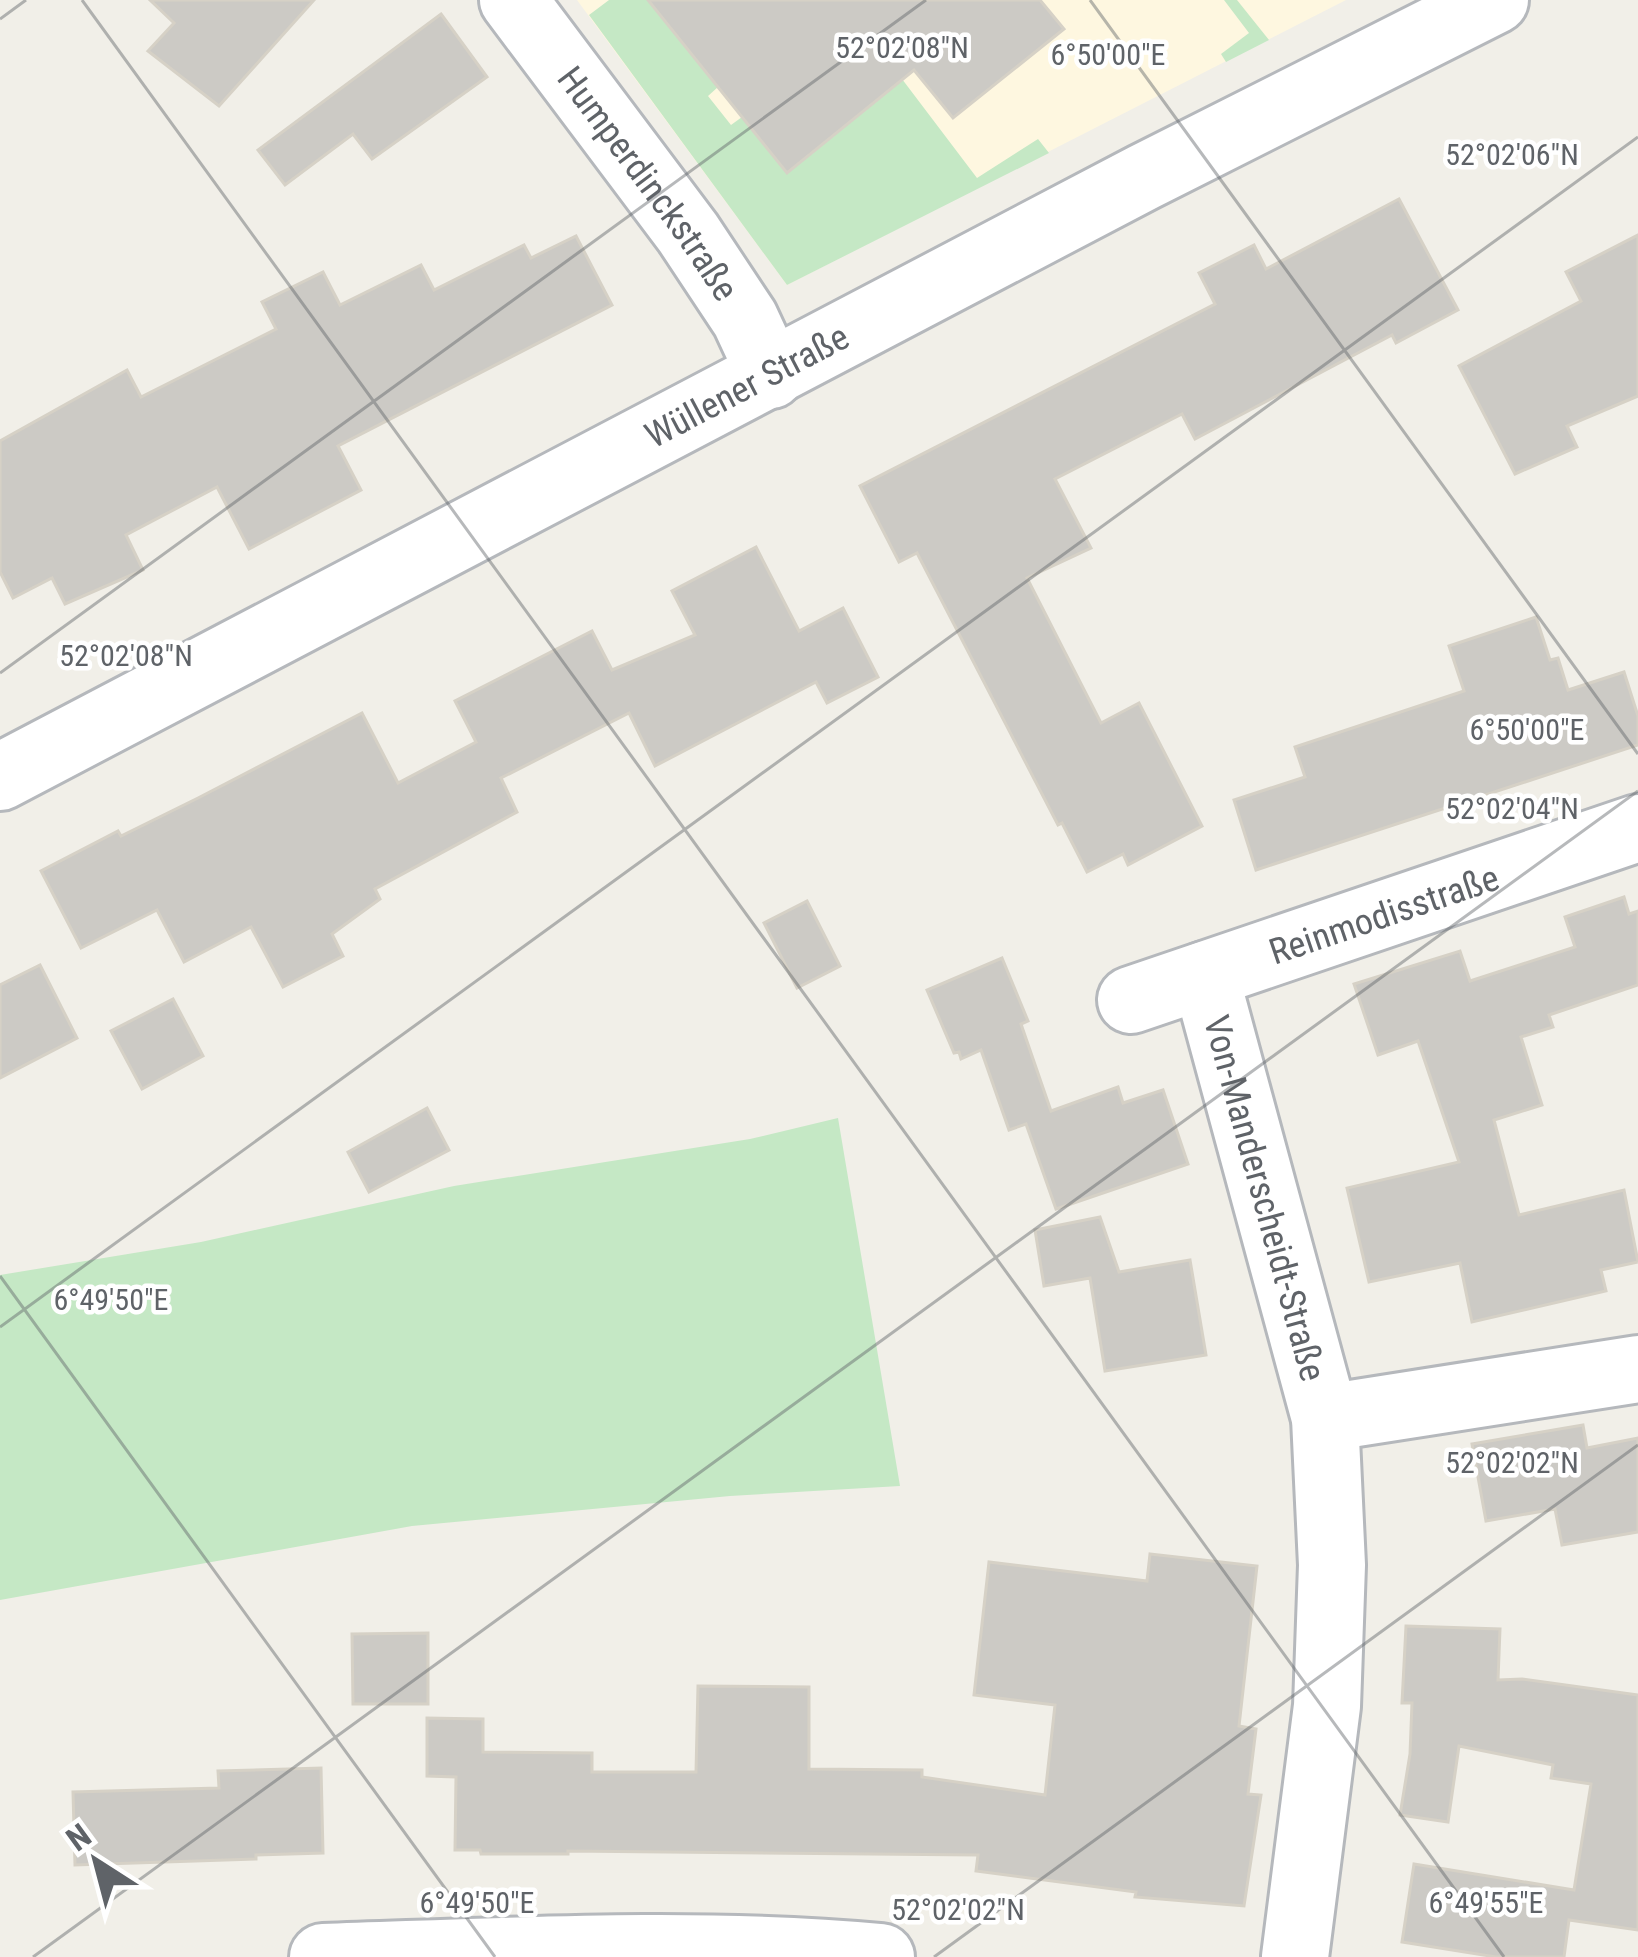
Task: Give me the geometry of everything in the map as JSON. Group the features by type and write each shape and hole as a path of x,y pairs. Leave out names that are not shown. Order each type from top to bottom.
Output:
{"street":[{"name":"Humperdinckstraße","path":"513,0 688,233 745,320 771,375"},
{"name":"Wüllener Straße","path":"4,763 771,375 1144,177 1496,0"},
{"name":"Reinmodisstraße","path":"1131,1000 1638,828"},
{"name":"Von-Manderscheidt-Straße","path":"1205,975 1325,1418 1332,1565 1327,1706 1295,1957"},
{"name":"Von-Manderscheidt-Straße","path":"1325,1418 1638,1369"},
{"path":"323,1957 788,1948 881,1957"}],"shaded area":[{"path":"577,0 1346,0 787,285"}],"green space":[{"path":"609,0 648,0 718,87 708,96 731,125 742,117 786,172 902,79 977,178 1038,139 1049,153 787,285 589,15"},
{"path":"1224,0 1237,0 1269,40 1226,62 1221,54 1249,33"},
{"path":"838,1118 900,1486 730,1496 412,1526 0,1600 0,1275 201,1242 454,1186 750,1139"}],"building":[{"path":"150,0 314,0 219,106 148,51 174,23"},
{"path":"648,0 1040,0 1064,29 953,118 914,70 787,173"},
{"path":"441,14 487,77 372,159 353,134 285,185 258,150"},
{"path":"1399,199 1458,310 1396,343 1392,335 1195,439 1182,414 1055,479 1091,548 1027,578 1101,723 1139,703 1202,826 1128,865 1123,854 1087,872 917,553 899,562 860,486 1215,304 1199,273 1254,245 1266,269"},
{"path":"1638,235 1638,396 1567,426 1577,447 1515,474 1459,366 1581,301 1566,272"},
{"path":"576,236 612,305 338,446 361,490 249,549 217,487 126,535 143,570 65,604 52,578 13,598 0,572 0,441 127,370 141,397 276,329 262,302 323,272 340,305 421,265 434,290 524,245 531,258"},
{"path":"756,547 799,631 843,608 878,677 827,703 816,682 655,766 629,713 501,778 517,812 375,889 380,899 332,934 343,956 283,987 251,927 184,962 157,910 81,948 41,871 118,831 121,836 362,713 398,783 476,742 455,701 592,631 612,670 695,635 672,591"},
{"path":"1536,617 1550,660 1558,658 1568,690 1624,672 1638,716 1638,745 1256,870 1234,800 1305,777 1295,747 1464,691 1449,646"},
{"path":"1624,897 1629,914 1638,911 1638,985 1549,1015 1553,1027 1521,1037 1542,1105 1494,1120 1519,1215 1624,1190 1638,1262 1601,1270 1606,1291 1472,1322 1460,1263 1369,1282 1347,1188 1459,1162 1418,1041 1378,1055 1354,984 1460,951 1470,981 1575,947 1565,917"},
{"path":"807,901 840,966 797,988 764,923"},
{"path":"1002,958 1028,1021 1021,1024 1051,1111 1118,1087 1123,1103 1163,1090 1188,1164 1056,1209 1026,1124 1009,1130 981,1050 961,1059 959,1052 954,1053 927,990"},
{"path":"40,965 77,1038 0,1078 0,985"},
{"path":"173,999 203,1056 142,1089 111,1031"},
{"path":"427,1108 449,1150 369,1192 348,1152"},
{"path":"1100,1217 1119,1272 1190,1260 1206,1355 1105,1371 1090,1278 1044,1286 1035,1230"},
{"path":"1583,1425 1587,1448 1638,1438 1638,1532 1562,1545 1555,1509 1486,1521 1472,1444"},
{"path":"1150,1554 1257,1566 1239,1726 1256,1729 1248,1794 1261,1795 1244,1906 1135,1897 1136,1892 976,1871 978,1855 481,1854 480,1850 455,1850 456,1777 427,1776 427,1718 483,1719 483,1752 592,1753 592,1772 696,1772 698,1686 809,1687 809,1769 922,1770 922,1777 1045,1795 1055,1705 974,1695 989,1562 1147,1581"},
{"path":"1406,1626 1500,1629 1498,1680 1638,1695 1638,1930 1569,1920 1564,1957 1496,1957 1402,1942 1414,1864 1574,1890 1591,1784 1551,1778 1553,1765 1459,1746 1448,1822 1400,1815 1412,1703 1402,1703"},
{"path":"428,1633 428,1704 353,1704 352,1634"},
{"path":"321,1768 323,1853 75,1865 73,1792 219,1788 218,1771"}]}
